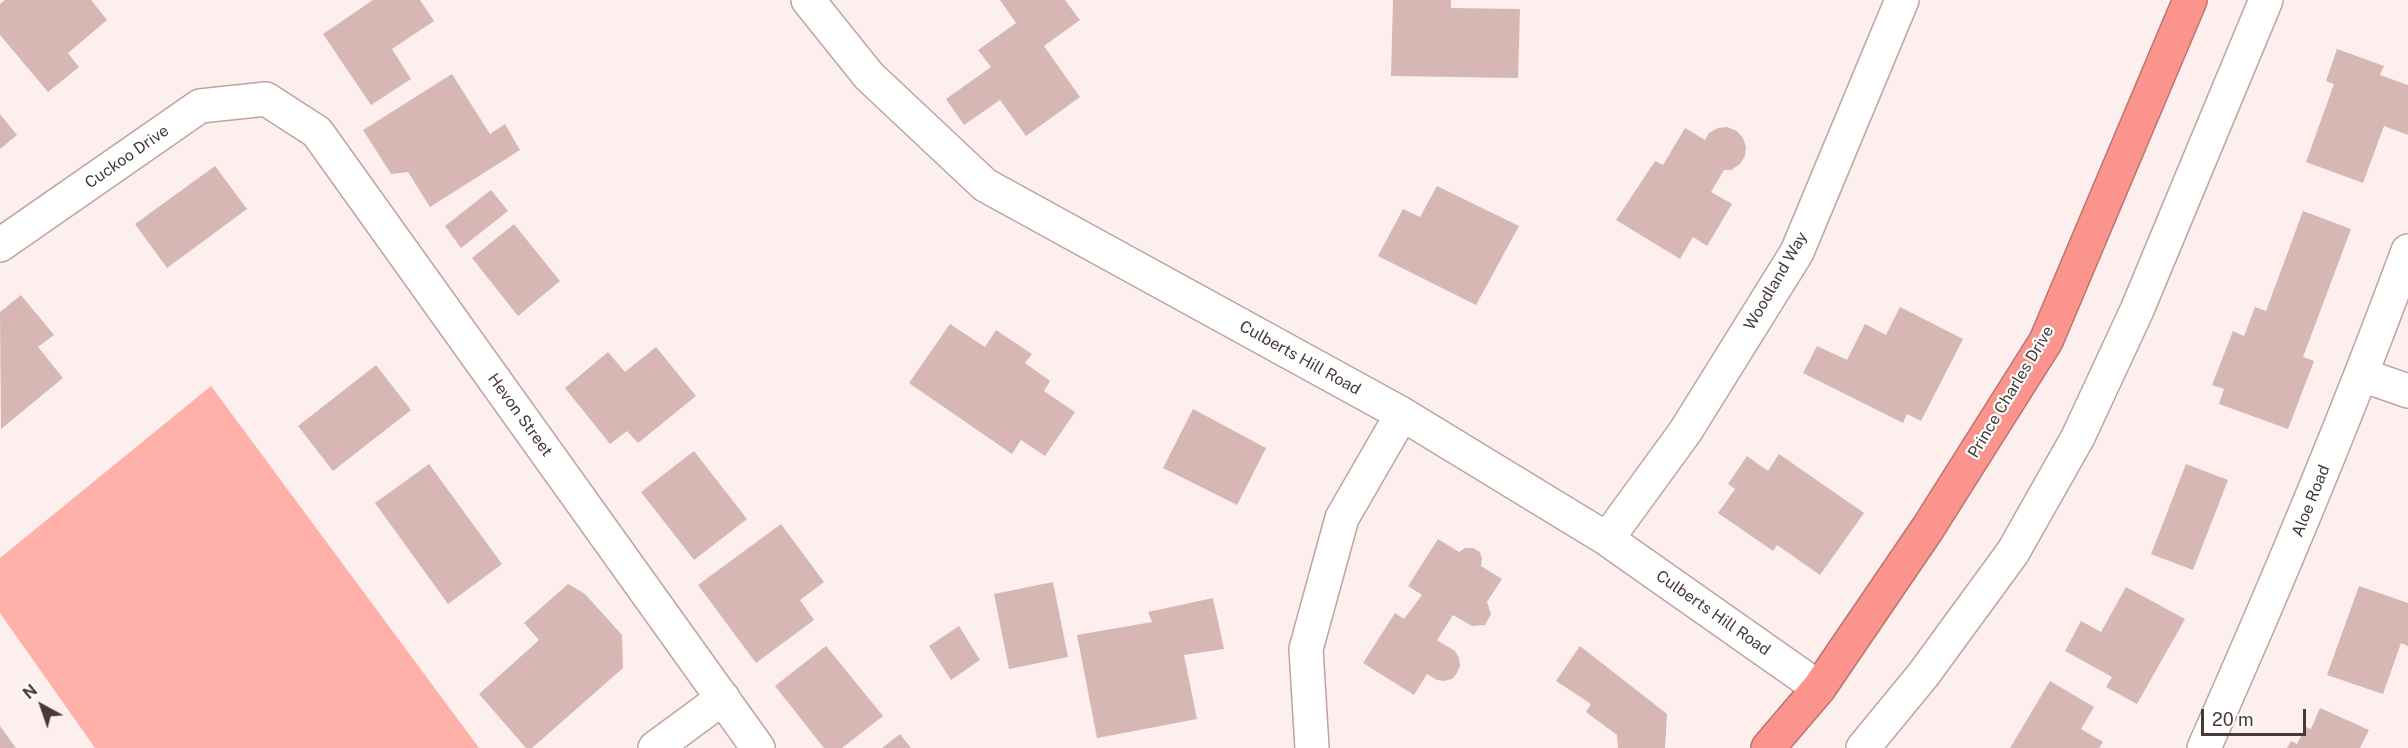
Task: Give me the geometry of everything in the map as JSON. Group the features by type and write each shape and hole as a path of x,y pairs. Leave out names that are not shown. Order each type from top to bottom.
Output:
{"highway":[{"name":"Prince Charles Drive","path":"1768,748 1819,688 1928,528 2046,341 2190,0"}],"street":[{"name":"Woodland Way","path":"1607,539 1685,432 1797,252 1902,0"},
{"path":"1863,748 1923,675 2013,552 2078,437 2137,310 2266,0"},
{"name":"Culberts Hill Road","path":"823,5 869,76 985,185 1402,414 1607,539 1819,688"},
{"name":"Cuckoo Drive","path":"0,245 200,106 266,99"},
{"name":"Hevon Street","path":"266,99 317,132 758,748"},
{"name":"Aloe Road","path":"2205,748 2278,581 2362,375 2408,251"},
{"path":"2362,375 2408,391"},
{"path":"1312,748 1306,649 1342,518 1402,414"},
{"path":"655,748 723,698"}],"shaded area":[{"path":"211,386 479,748 95,748 0,613 0,558"}],"building":[{"path":"5,0 91,0 107,20 68,53 79,67 48,92 0,35 0,4"},
{"path":"373,0 420,0 434,21 392,49 411,79 371,105 323,34"},
{"path":"1000,0 1065,0 1080,20 1044,46 1080,97 1026,136 1000,100 964,125 946,99 991,67 978,50 1016,23"},
{"path":"1393,0 1451,0 1451,8 1520,9 1518,78 1391,76"},
{"path":"2337,49 2384,66 2380,75 2408,85 2408,135 2384,126 2363,183 2306,162 2334,84 2326,81"},
{"path":"452,74 490,134 505,124 520,150 430,207 408,172 391,174 363,130"},
{"path":"0,114 17,135 0,149"},
{"path":"1727,127 1737,131 1743,138 1746,147 1745,156 1740,164 1731,170 1724,170 1711,192 1732,204 1707,246 1693,237 1680,259 1616,220 1655,161 1663,165 1685,128 1705,140 1709,133 1718,128"},
{"path":"215,166 247,209 167,268 135,224"},
{"path":"1437,186 1519,226 1476,305 1378,256 1403,209 1420,217"},
{"path":"491,190 508,211 461,248 445,226"},
{"path":"2303,211 2351,229 2303,357 2314,361 2288,429 2219,404 2224,389 2212,385 2233,331 2244,336 2255,307 2266,311"},
{"path":"514,224 560,281 518,316 472,258"},
{"path":"21,295 54,335 38,347 63,378 1,429 0,312"},
{"path":"1900,307 1963,339 1921,421 1907,414 1903,423 1803,373 1817,346 1847,360 1865,324 1886,335"},
{"path":"950,324 985,347 996,330 1032,354 1025,363 1050,381 1044,391 1075,412 1045,456 1021,440 1012,454 909,383"},
{"path":"656,347 696,396 638,443 627,431 610,444 565,388 608,352 625,372"},
{"path":"376,365 411,410 333,471 298,426"},
{"path":"1193,409 1266,448 1237,505 1163,468"},
{"path":"694,451 747,519 694,560 641,492"},
{"path":"1779,454 1864,513 1820,575 1777,545 1773,551 1718,513 1735,489 1728,484 1747,456 1768,471"},
{"path":"429,464 502,564 448,604 375,503"},
{"path":"2186,464 2228,480 2193,570 2151,554"},
{"path":"781,524 824,582 800,600 814,620 756,663 698,585"},
{"path":"1438,539 1459,552 1465,548 1473,548 1480,552 1481,566 1502,579 1487,602 1491,614 1485,625 1472,626 1453,615 1437,640 1455,651 1460,666 1457,673 1452,679 1444,681 1427,674 1414,695 1363,663 1395,613 1404,619 1422,595 1408,586"},
{"path":"1053,582 1068,657 1009,669 994,594"},
{"path":"568,584 585,594 622,635 623,668 532,748 526,748 479,694 539,640 524,623"},
{"path":"2359,586 2408,603 2408,646 2401,643 2383,694 2327,675"},
{"path":"2126,587 2185,619 2137,704 2106,687 2112,677 2065,651 2081,621 2101,632"},
{"path":"1213,598 1224,649 1184,655 1197,719 1097,738 1077,635 1152,622 1148,612"},
{"path":"959,626 980,660 951,680 929,646"},
{"path":"826,646 883,716 842,748 824,748 775,686"},
{"path":"1580,646 1667,714 1665,748 1618,748 1617,735 1586,712 1591,704 1556,681"},
{"path":"2050,681 2094,707 2081,729 2103,742 2099,748 2010,748"},
{"path":"2320,708 2369,730 2360,748 2287,748 2291,741 2297,744 2306,727 2311,729"},
{"path":"0,726 16,748 0,748"},
{"path":"900,734 911,748 882,748"}]}
